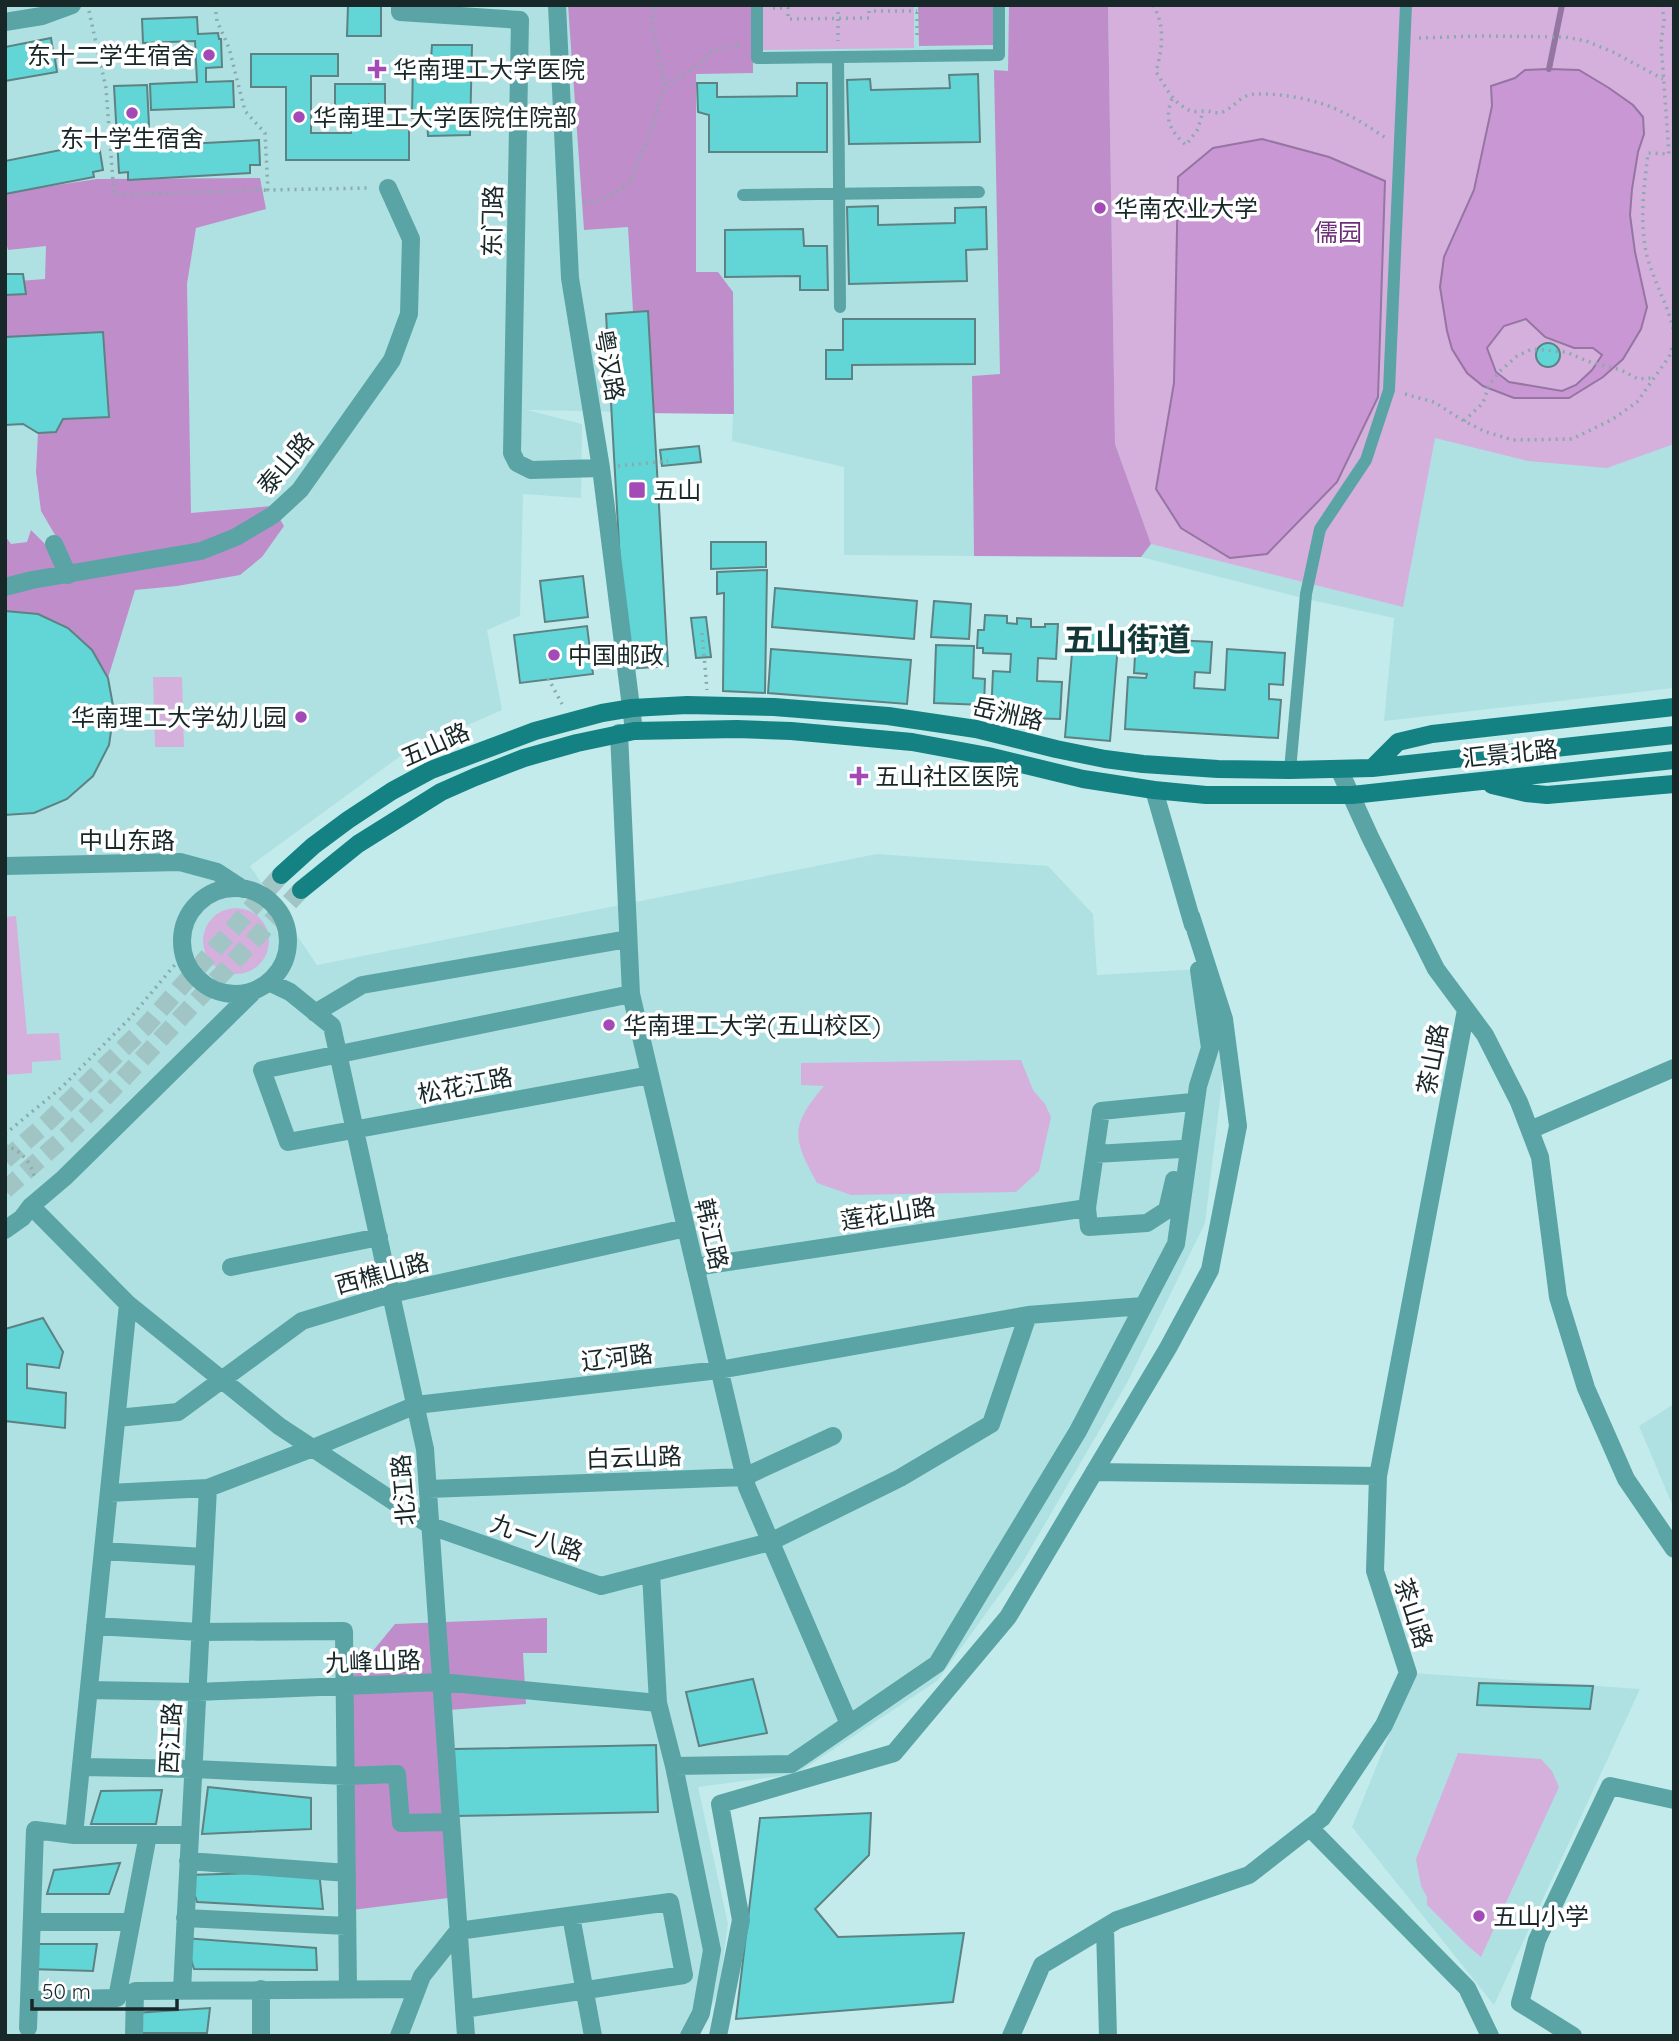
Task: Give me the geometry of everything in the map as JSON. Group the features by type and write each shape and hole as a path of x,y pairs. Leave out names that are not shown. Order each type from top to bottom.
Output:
{"main road":[{"name":"岳洲路","path":"632,708 708,705 838,711 976,729 1105,760 1143,764 1290,770 1372,768"},
{"path":"1372,768 1398,742 1432,734 1674,707"},
{"name":"五山路","path":"281,875 313,846 348,820 392,791 431,770 484,748 570,721 632,708"},
{"name":"岳洲路","path":"626,732 737,729 791,731 912,742 988,756 1083,779 1154,790 1254,796 1352,795"},
{"name":"五山路","path":"301,890 358,844 441,792 524,758 626,732"},
{"name":"汇景北路","path":"1372,768 1674,735"},
{"name":"汇景北路","path":"1352,795 1674,760"},
{"path":"1478,781 1526,793 1547,795 1674,784"}],"street":[{"path":"5,22 42,16 72,5"},
{"name":"东门路","path":"400,5 400,12 520,13 512,453 517,463 531,470 601,468"},
{"name":"粤汉路","path":"557,5 570,278 601,468 632,708 626,732"},
{"name":"泰山路","path":"5,587 201,551 236,537 274,515 300,490 393,360 409,314 411,239 388,188"},
{"path":"54,544 68,575"},
{"name":"韩江路","path":"626,732 631,994 747,1487 849,1724"},
{"path":"1339,769 1370,838 1436,969 1485,1035 1519,1102 1540,1157 1558,1297 1586,1388 1626,1479 1674,1549"},
{"path":"718,2036 741,1920 720,1804 894,1753 1008,1616 1168,1348 1210,1270 1238,1126 1224,1019 1154,790"},
{"name":"中山东路","path":"5,866 180,862 217,872 243,889"},
{"path":"5,1230 22,1218 31,1206 64,1178 280,970 287,953 288,936 283,919 274,905 260,895 243,889 226,889 210,895 196,905 186,920 181,937 183,955 190,971 203,984 219,992 237,995 262,986"},
{"path":"1191,916 1210,1048 1195,1094 1167,1210 1147,1223 1089,1227 1087,1208 1101,1111 1195,1094"},
{"path":"315,1013 362,985 628,939"},
{"name":"北江路","path":"262,986 290,992 332,1026 425,1449 466,2036"},
{"path":"338,1053 631,994"},
{"name":"茶山路","path":"1010,2036 1042,1965 1117,1920 1250,1875 1322,1818 1384,1725 1408,1673 1375,1571 1378,1476 1466,1010"},
{"name":"松花江路","path":"338,1053 261,1070 288,1142 650,1075"},
{"path":"1530,1130 1674,1068"},
{"path":"674,1766 791,1764 937,1664 1078,1431 1175,1244 1195,1094"},
{"path":"1095,1154 1181,1149"},
{"name":"九一八路","path":"31,1206 128,1304 279,1426 431,1526 601,1586 770,1542 900,1478 991,1424 1028,1315"},
{"name":"莲花山路","path":"695,1267 1087,1208"},
{"name":"西樵山路","path":"117,1418 178,1412 302,1321 391,1294 686,1227"},
{"path":"230,1267 379,1237"},
{"path":"74,1835 128,1304"},
{"name":"辽河路","path":"109,1493 208,1488 416,1405 719,1370 1028,1315 1143,1306"},
{"name":"白云山路","path":"428,1489 744,1476 833,1436"},
{"path":"1094,1472 1378,1476"},
{"name":"西江路","path":"182,1990 208,1488"},
{"path":"103,1551 204,1557"},
{"path":"650,1573 658,1703 674,1766 712,1950 701,2013 689,2036"},
{"path":"95,1626 200,1632 344,1631 348,1989"},
{"name":"九峰山路","path":"89,1690 197,1692 441,1682 658,1703"},
{"path":"81,1767 346,1776 397,1774 401,1823 451,1822"},
{"path":"1573,2036 1520,2003 1537,1940 1610,1786 1674,1800"},
{"path":"1310,1828 1467,1988 1490,2036"},
{"path":"28,2028 35,1830 74,1835 190,1835"},
{"path":"29,2000 117,1997 148,1835"},
{"path":"188,1861 347,1873"},
{"path":"399,2036 422,1976 458,1931 670,1902 684,1975 464,2010"},
{"path":"572,1916 593,2036"},
{"path":"186,1918 347,1926"},
{"path":"32,1922 131,1922"},
{"path":"1105,1927 1108,2036"},
{"path":"261,1989 261,2036"},
{"path":"134,2036 135,1991 417,1989"}],"lane":[{"path":"757,7 757,58 999,55 999,5"},
{"path":"1290,770 1306,594 1320,529 1366,460 1389,390 1406,5"},
{"path":"838,57 840,307"},
{"path":"743,195 979,192"}],"path":[{"path":"88,5 106,88 114,195 339,187 388,188"},
{"path":"215,5 217,21 229,48 245,111 265,133 268,190"},
{"path":"567,206 604,199 629,184 651,131 665,85 652,26 654,5"},
{"path":"838,5 838,57"},
{"path":"1153,5 1159,15 1162,29 1161,55 1156,72 1168,88 1172,99 1194,112 1219,113 1243,96 1289,96 1343,111 1388,139 1399,150"},
{"path":"1661,5 1664,20 1661,43 1669,154 1648,153 1642,229 1647,257 1671,315 1674,333"},
{"path":"757,7 788,8 788,19 869,18 869,11 917,8 917,56"},
{"path":"1405,40 1480,36 1565,37 1586,41 1614,52 1663,79"},
{"path":"665,85 698,66 711,51 757,42"},
{"path":"1172,99 1168,109 1172,131 1186,145 1198,129 1203,111"},
{"path":"1389,390 1434,402 1486,432 1513,440 1572,439 1613,419 1637,402 1670,356 1674,341"},
{"path":"1464,421 1483,403 1489,385 1499,372 1517,356 1532,349 1566,352 1620,370 1638,379 1653,379"},
{"path":"601,468 668,461"},
{"path":"702,633 708,705"},
{"path":"548,678 570,721"},
{"path":"5,1134 70,1078 131,1017 183,955"},
{"path":"5,1145 21,1153 31,1165 35,1178 35,1193 31,1206"}],"shaded area":[{"name":"华南理工大学(五山校区)","path":"5,5 1674,5 1674,688 1384,721 1394,618 1141,557 844,555 844,467 732,441 733,414 527,410 582,424 581,498 523,494 520,616 487,630 502,710 406,752 250,866 317,965 877,854 1048,866 1093,914 1097,975 1202,969 1223,1075 1205,1223 1127,1383 1021,1565 937,1681 796,1774 698,1787 728,1924 719,1990 699,2036 5,2036"},
{"path":"568,5 753,5 753,73 696,74 696,272 718,272 733,292 734,414 639,413 628,227 584,230"},
{"path":"918,5 993,5 993,45 919,46"},
{"path":"1009,5 1108,5 1115,444 1151,544 1141,557 974,556 972,376 1000,374 994,70 1008,71"},
{"path":"1525,70 1579,70 1633,105 1643,117 1644,134 1638,152 1630,215 1647,307 1641,329 1623,359 1603,377 1569,398 1514,398 1483,386 1467,373 1452,349 1440,287 1444,257 1474,190 1492,106 1491,86 1515,78","holes":["1526,319 1545,337 1574,348 1593,348 1602,355 1592,370 1576,385 1562,391 1509,382 1496,372 1487,348 1504,326"]},
{"path":"1262,139 1329,157 1385,181 1378,397 1337,482 1267,554 1230,558 1181,528 1156,489 1174,383 1178,177 1213,148"},
{"path":"260,178 266,209 196,228 187,284 191,513 272,506 284,526 262,557 240,575 135,590 108,678 92,650 68,628 38,614 5,611 5,536 11,544 27,542 31,530 49,548 58,540 41,511 36,472 38,433 56,432 63,419 109,416 103,332 5,337 5,282 45,279 46,246 8,250 5,239 5,193 97,179"},
{"path":"1674,1404 1674,1509 1639,1426"},
{"path":"547,1618 547,1653 523,1653 526,1704 449,1710 464,1896 352,1910 340,1691 395,1624"},
{"name":"五山小学","path":"1414,1673 1640,1689 1494,2005 1352,1827"}],"green space":[{"path":"762,5 914,5 914,48 763,50"},
{"name":"儒园","path":"1108,5 1674,5 1674,444 1607,468 1528,461 1435,438 1403,607 1151,544 1115,444"},
{"path":"153,677 182,677 184,747 155,747"},
{"path":"229,908 243,908 255,913 264,922 269,941 267,954 260,965 243,974 229,974 217,969 208,960 203,948 203,934 208,922 217,913"},
{"path":"16,916 27,1034 59,1033 61,1060 32,1062 32,1073 5,1075 5,917"},
{"path":"1021,1060 1033,1090 1045,1104 1051,1117 1039,1171 1016,1192 851,1195 817,1183 803,1154 798,1133 805,1112 824,1086 801,1085 801,1063"},
{"path":"1458,1753 1541,1759 1552,1771 1559,1787 1481,1957 1427,1905 1416,1859"}],"building":[{"path":"348,5 381,5 381,36 347,36"},
{"name":"东十二学生宿舍","path":"197,17 198,34 218,33 221,39 222,67 206,68 206,82 233,81 234,107 151,110 150,84 197,82 195,41 143,43 142,19"},
{"path":"51,38 53,51 56,51 57,72 5,81 5,47"},
{"path":"432,45 472,45 470,135 428,136 427,118 412,118 413,59 431,59"},
{"name":"华南理工大学医院住院部","path":"251,54 338,54 338,76 311,76 311,133 351,133 351,106 335,106 335,84 385,84 385,104 369,104 369,129 409,129 409,160 286,160 286,87 251,87"},
{"path":"978,74 980,142 849,144 847,80 870,79 871,90 950,88 949,75"},
{"path":"697,83 717,83 717,97 797,96 797,83 827,83 827,152 709,152 709,115 698,112"},
{"name":"东十学生宿舍","path":"147,85 150,146 259,140 260,165 250,165 250,173 128,180 128,172 119,173 114,86"},
{"path":"97,133 103,170 93,172 94,177 5,194 5,161 71,148 69,138"},
{"path":"878,206 878,225 955,223 955,208 986,207 987,249 966,250 967,281 849,284 847,207"},
{"path":"803,229 804,246 827,246 828,290 800,290 800,276 725,277 725,230"},
{"path":"5,274 23,274 26,294 5,295"},
{"name":"五山","path":"648,311 668,666 626,669 606,314"},
{"path":"843,319 975,319 975,364 852,365 852,379 826,379 826,350 843,350"},
{"path":"103,332 109,417 63,419 56,432 38,433 23,424 5,425 5,337"},
{"path":"1548,343 1556,347 1560,355 1556,363 1548,367 1540,363 1536,355 1540,347"},
{"path":"699,446 701,462 662,466 660,450"},
{"path":"711,542 766,542 766,567 711,569"},
{"path":"767,570 765,693 723,691 724,593 717,594 717,572"},
{"path":"583,576 588,617 545,622 540,581"},
{"path":"775,588 917,601 914,639 772,627"},
{"path":"934,601 971,604 969,639 931,637"},
{"path":"5,611 38,614 68,628 92,650 108,678 114,711 109,745 93,776 67,799 34,813 5,815"},
{"path":"985,615 1007,616 1007,623 1017,624 1017,618 1031,619 1031,627 1058,624 1056,659 1038,658 1037,681 1062,682 1060,719 991,717 993,671 1010,672 1011,654 983,653 983,648 977,648 978,630 984,630"},
{"path":"706,617 711,657 696,658 691,618"},
{"name":"中国邮政","path":"587,626 593,674 520,683 514,635"},
{"path":"1074,629 1119,633 1110,741 1065,737"},
{"path":"1136,638 1212,642 1210,673 1195,672 1194,688 1225,690 1227,649 1285,653 1283,685 1269,684 1269,699 1281,700 1278,738 1125,729 1128,677 1146,678 1147,674 1134,673"},
{"path":"936,645 974,646 973,678 985,679 984,705 934,703"},
{"path":"771,649 911,660 907,704 768,693"},
{"path":"43,1318 63,1352 59,1368 27,1364 27,1388 66,1393 65,1428 5,1421 5,1329"},
{"path":"753,1679 767,1733 699,1746 686,1692"},
{"path":"1479,1683 1593,1686 1590,1709 1477,1705"},
{"path":"656,1745 658,1812 455,1816 454,1749"},
{"path":"208,1787 311,1798 311,1829 202,1834"},
{"path":"162,1790 156,1824 91,1824 101,1791"},
{"path":"871,1813 869,1855 815,1909 838,1937 964,1933 953,2002 736,2019 760,1818"},
{"path":"120,1863 109,1894 47,1894 54,1870"},
{"path":"319,1871 323,1909 197,1902 188,1875"},
{"path":"184,1938 316,1948 317,1970 194,1969"},
{"path":"31,1944 97,1944 93,1971 30,1969"},
{"path":"210,2008 207,2033 134,2033 134,2013"}],"waterway":[{"path":"1549,69 1562,5"}],"tunnel":[{"path":"5,1160 145,1027 281,875"},
{"path":"5,1190 67,1135 120,1082 301,890"}],"place":[{"name":"东十二学生宿舍","path":"209,55"},
{"name":"华南理工大学医院","path":"377,69"},
{"name":"东十学生宿舍","path":"132,113"},
{"name":"华南理工大学医院住院部","path":"299,117"},
{"name":"华南农业大学","path":"1100,208"},
{"name":"五山","path":"637,490"},
{"name":"中国邮政","path":"554,655"},
{"name":"华南理工大学幼儿园","path":"301,717"},
{"name":"五山社区医院","path":"859,776"},
{"name":"华南理工大学(五山校区)","path":"609,1025"},
{"name":"五山小学","path":"1479,1916"}],"district":[{"name":"五山街道","path":"1127,639"}]}
